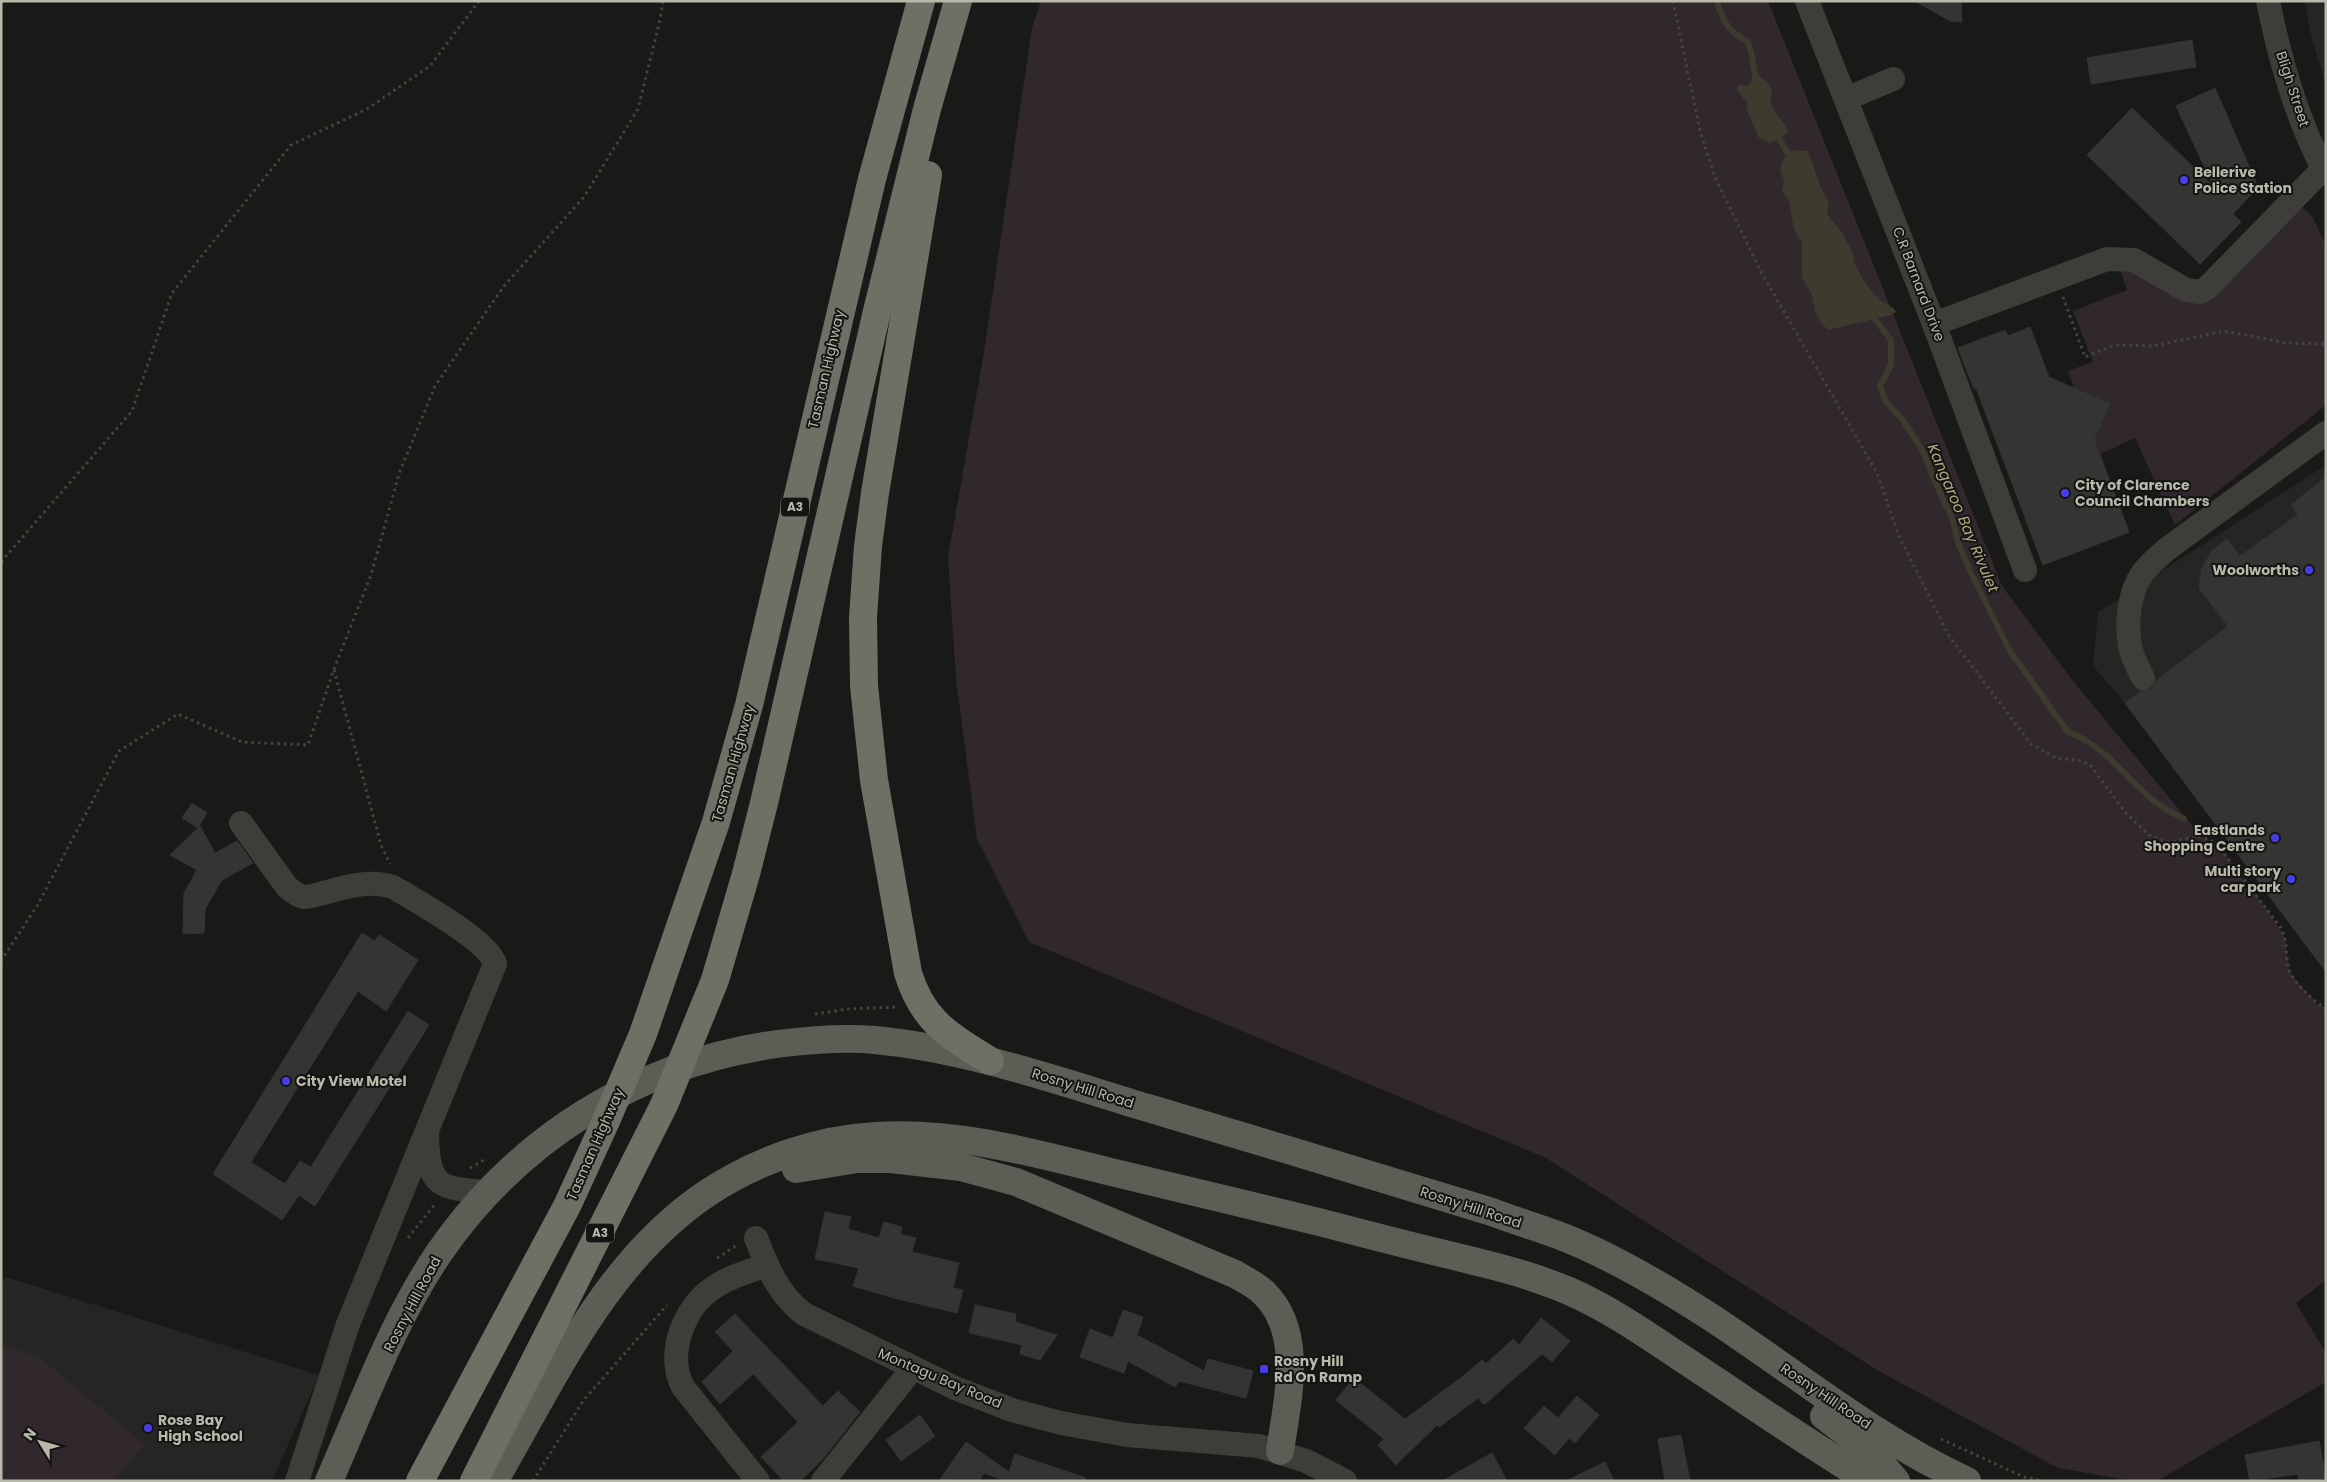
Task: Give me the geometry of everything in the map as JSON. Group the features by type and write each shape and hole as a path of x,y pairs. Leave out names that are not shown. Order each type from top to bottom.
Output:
{"highway":[{"name":"Tasman Highway","path":"420,1481 567,1206 606,1121 652,1008 716,822 749,706 872,179 921,1"},
{"path":"958,1 949,65 914,251 874,502 868,546 863,617 864,686 874,780 908,973 913,991 921,1006 938,1025 990,1061"},
{"name":"A3","path":"474,1481 643,1150 695,1033 715,980 746,874 764,803 878,306 927,108 958,1"}],"main road":[{"name":"Rosny Hill Road","path":"329,1481 403,1314 440,1252 488,1192 536,1146 576,1118 643,1082 685,1065 738,1050 794,1042 871,1039 935,1048 1038,1073 1107,1096 1492,1212 1564,1237 1620,1264 1720,1324 1903,1448 1967,1481"},
{"path":"494,1481 570,1347 627,1267 660,1230 710,1192 741,1173 803,1149 841,1140 874,1136 915,1135 1011,1148 1483,1263 1570,1291 1642,1332 1772,1420 1870,1481"},
{"path":"627,1267 674,1227 718,1199 742,1187 802,1167 857,1159 891,1158 930,1162 994,1175 1235,1274 1264,1293 1282,1320 1289,1350 1288,1400 1280,1451"},
{"path":"1720,1324 1769,1373 1873,1454 1896,1481"}],"street":[{"name":"C.R Barnard Drive","path":"1807,1 1934,324 2025,570"},
{"name":"Bligh Street","path":"2268,1 2288,81 2301,119 2324,171"},
{"path":"1846,99 1892,79"},
{"path":"1934,324 2107,259 2123,258 2146,265 2186,290 2200,292 2207,288 2324,171"},
{"path":"2144,678 2130,646 2129,628 2134,591 2140,576 2167,549 2326,433"},
{"path":"241,823 287,887 295,894 316,896 346,887 375,884 393,887 472,937 491,955 495,964 348,1324 297,1481"},
{"path":"427,1130 428,1160 433,1175 439,1182 456,1189 488,1192"},
{"name":"Montagu Bay Road","path":"756,1238 766,1265 780,1291 804,1314 912,1368 989,1401 1061,1423 1127,1435 1239,1442 1280,1451 1306,1461 1345,1481"},
{"path":"758,1481 683,1387 678,1379 675,1361 678,1337 701,1298 724,1282 766,1265"},
{"path":"823,1481 912,1368"}],"path":[{"path":"1,562 132,411 172,293 291,145 367,109 430,66 479,1"},
{"path":"1,961 37,906 119,752 178,714 242,742 308,745 334,669 371,575 399,474 435,386 504,286 584,197 633,117 638,108 663,1"},
{"path":"1673,1 1700,131 1715,177 1760,270 1877,473 1899,536 1949,636 2031,744 2056,758 2090,765 2126,813 2149,835 2168,842 2201,836 2216,843 2281,928 2287,943 2290,973 2317,1004 2326,1008"},
{"path":"2056,278 2085,357 2115,345 2154,346 2224,331 2287,343 2326,344"},
{"path":"334,669 381,845 404,894"},
{"path":"710,1264 731,1247 756,1238"},
{"path":"533,1481 583,1401 669,1303"}],"shaded area":[{"path":"1041,1 1768,1 2002,586 2073,681 2201,836 2216,843 2269,912 2284,935 2290,973 2317,1004 2326,1008 2326,1280 2296,1303 2326,1353 2326,1382 2157,1481 2133,1481 2058,1468 1877,1370 1546,1158 1029,942 977,839 956,679 948,557 984,352 1032,28"},
{"path":"2305,1 2326,1 2326,86 2311,36"},
{"path":"1755,74 1762,77 1770,86 1772,106 1784,123 1788,133 1770,143 1759,138 1747,110 1747,101 1737,89 1738,85 1748,86"},
{"path":"1792,150 1808,151 1820,186 1829,203 1827,211 1829,217 1843,234 1853,254 1854,264 1862,279 1879,299 1892,307 1896,312 1891,315 1828,330 1822,324 1815,312 1812,295 1802,277 1802,243 1794,229 1789,201 1782,191 1784,181 1780,169 1785,157"},
{"path":"2298,207 2305,209 2313,218 2326,245 2326,405 2175,525 2135,438 2100,454 2094,439 2110,404 2074,388 2068,371 2093,362 2073,311 2127,290 2121,273 2125,269 2188,299"},
{"name":"Eastlands Shopping Centre","path":"2326,465 2326,972 2125,703 2093,666 2098,612"},
{"name":"Rose Bay High School","path":"6,1277 319,1375 272,1481 1,1481 1,1283"},
{"path":"1,1344 40,1358 145,1445 111,1481 1,1481"}],"building":[{"path":"1915,1 1961,1 1962,22 1950,21"},
{"path":"2192,40 2196,67 2091,84 2087,58"},
{"name":"Bellerive Police Station","path":"2215,88 2258,187 2233,214 2241,222 2200,264 2087,155 2132,108 2214,187 2176,106"},
{"name":"City of Clarence Council Chambers","path":"2030,327 2049,377 2110,404 2094,439 2129,532 2043,565 1976,388 1974,389 1958,348 2005,330 2008,336"},
{"name":"Eastlands Shopping Centre","path":"2326,477 2326,972 2125,703 2141,691 2150,690 2157,680 2228,626 2199,588 2202,568 2212,551 2227,539 2240,556 2298,515 2291,505"},
{"path":"192,803 207,813 198,828 182,818"},
{"path":"200,826 215,853 237,841 253,863 222,880 205,909 204,933 183,934 184,893 197,870 170,855"},
{"name":"City View Motel","path":"362,933 375,941 379,935 418,960 386,1011 358,991 251,1162 285,1184 300,1161 311,1167 408,1011 429,1025 315,1206 299,1195 282,1220 213,1174"},
{"path":"825,1212 851,1217 848,1229 879,1238 884,1222 902,1227 900,1234 916,1238 912,1252 959,1263 953,1288 963,1290 957,1313 853,1286 859,1268 815,1259"},
{"path":"975,1305 1016,1314 1015,1322 1057,1335 1040,1360 1020,1354 1022,1345 969,1333"},
{"path":"1123,1310 1143,1317 1137,1335 1204,1371 1208,1359 1253,1371 1246,1398 1179,1381 1175,1387 1128,1361 1124,1373 1080,1357 1090,1329 1113,1338"},
{"path":"735,1314 823,1406 838,1391 860,1412 822,1460 800,1481 784,1481 761,1457 798,1422 753,1374 720,1404 702,1382 733,1351 715,1332"},
{"path":"1541,1318 1570,1341 1552,1362 1542,1354 1484,1405 1478,1398 1439,1427 1437,1425 1396,1465 1378,1445 1384,1439 1336,1400 1354,1378 1405,1419 1482,1360 1486,1364 1513,1339 1519,1345"},
{"path":"1577,1396 1599,1415 1575,1443 1569,1438 1555,1455 1524,1428 1544,1406 1558,1418"},
{"path":"920,1415 935,1436 901,1461 886,1440"},
{"path":"1681,1435 1690,1481 1665,1481 1658,1439"},
{"path":"2319,1441 2326,1478 2299,1481 2298,1474 2250,1481 2245,1455"},
{"path":"966,1442 1009,1472 1015,1454 1086,1478 1085,1481 1006,1481 984,1473 979,1481 939,1481"},
{"path":"1492,1453 1507,1481 1442,1481"},
{"path":"1605,1462 1614,1481 1566,1481"}],"waterway":[{"name":"Kangaroo Bay Rivulet","path":"1717,1 1727,25 1748,42 1756,81"},
{"name":"Kangaroo Bay Rivulet","path":"1776,133 1791,159"},
{"name":"Kangaroo Bay Rivulet","path":"1872,315 1891,340 1891,365 1880,386 1886,402 1902,419 1923,451 1952,518 1959,545 1970,571 2010,651 2068,732 2104,753 2154,801 2184,819"}],"place":[{"name":"Bellerive Police Station","path":"2184,180"},
{"name":"City of Clarence Council Chambers","path":"2065,493"},
{"name":"Woolworths","path":"2309,570"},
{"name":"Eastlands Shopping Centre","path":"2275,838"},
{"name":"Multi story car park","path":"2291,879"},
{"name":"City View Motel","path":"286,1081"},
{"name":"Rosny Hill Rd On Ramp","path":"1264,1369"},
{"name":"Rose Bay High School","path":"148,1428"}]}
